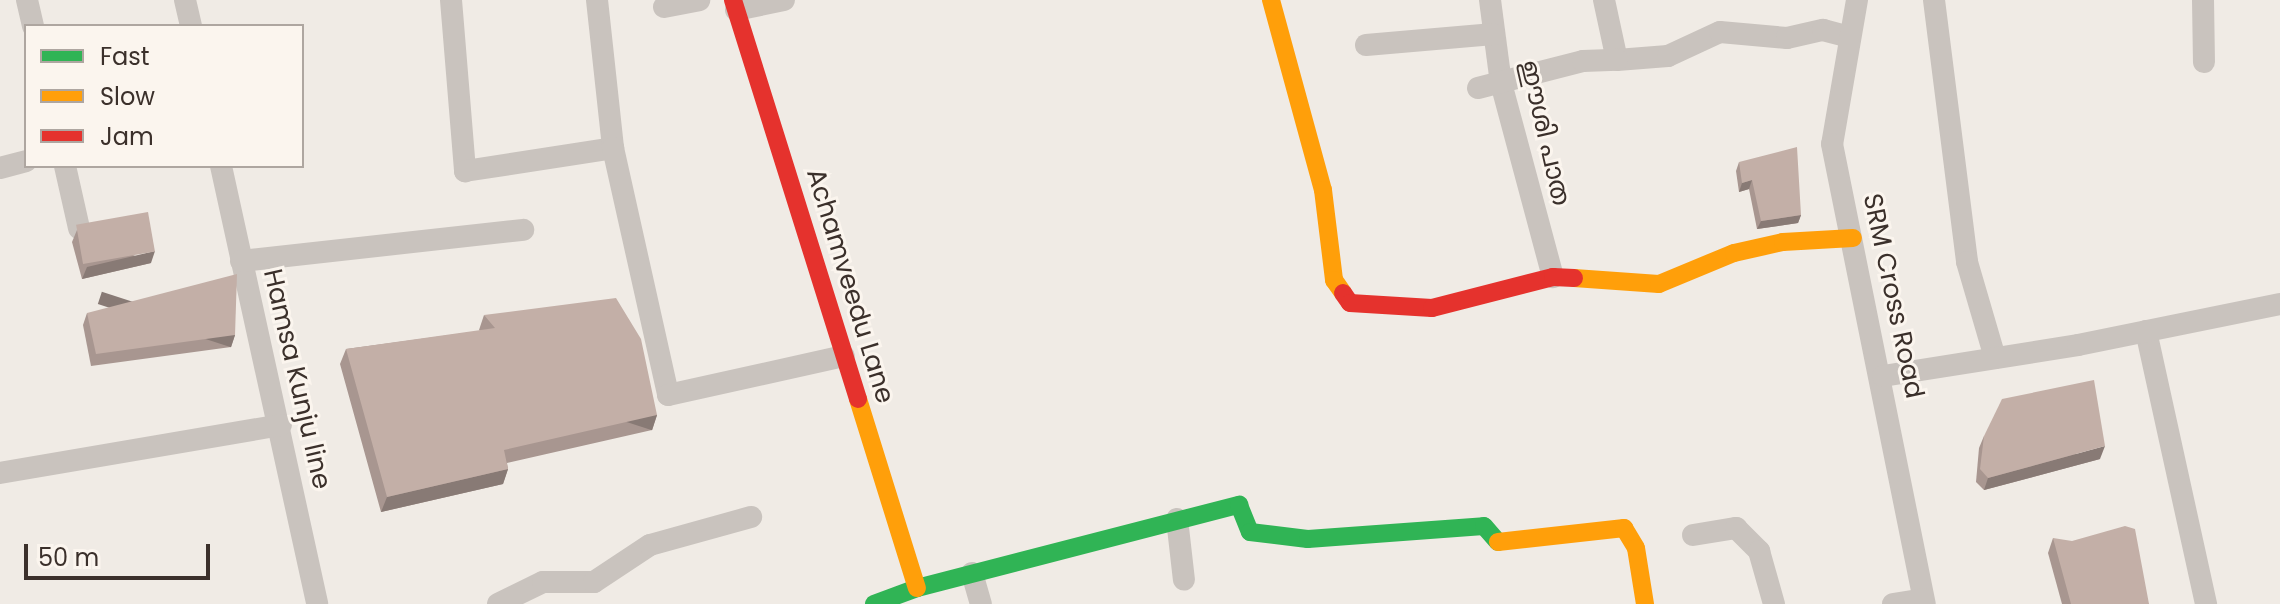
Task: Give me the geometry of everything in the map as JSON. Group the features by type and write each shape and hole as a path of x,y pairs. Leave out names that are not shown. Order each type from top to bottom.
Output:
{"street":[{"path":"27,0 33,24"},
{"path":"185,0 191,24"},
{"path":"451,0 465,171 613,148"},
{"path":"597,0 613,148 668,395 844,356"},
{"path":"664,7 699,0"},
{"path":"734,5 784,0"},
{"path":"1271,0 1291,88 1323,190 1334,280 1350,303 1432,308 1553,277 1659,284 1734,253 1783,242 1853,238"},
{"name":"ഈശി പാത","path":"1490,0 1501,83 1553,277"},
{"path":"1604,0 1617,60"},
{"name":"SRM Cross Road","path":"1857,0 1832,144 1883,376 1924,602"},
{"path":"1934,0 1967,262 1995,358"},
{"path":"2203,0 2204,62"},
{"name":"Achamveedu Lane","path":"734,5 917,588"},
{"path":"1478,88 1583,61 1668,56 1720,32 1787,38 1823,30 1850,37"},
{"path":"1366,45 1494,34"},
{"path":"0,168 24,162"},
{"path":"65,168 79,228"},
{"name":"Hamsa Kunju line","path":"221,168 281,425 317,604"},
{"path":"241,261 523,230"},
{"path":"1883,376 2146,331 2280,304"},
{"path":"2146,331 2206,604"},
{"path":"0,473 281,425"},
{"path":"874,604 972,573 1239,505 1250,532 1308,539 1484,526 1492,541 1506,544 1624,528 1636,548 1645,604"},
{"path":"498,604 543,582 594,582 650,545 751,517"},
{"path":"1177,519 1184,580"},
{"path":"1693,535 1736,528 1759,551 1774,604"},
{"path":"972,573 981,604"},
{"path":"1893,604 1924,602"}],"building":[{"path":"1797,147 1801,215 1761,221 1752,180 1742,183 1739,162"},
{"path":"148,212 155,251 83,264 76,225"},
{"path":"237,274 235,335 96,354 87,313"},
{"path":"616,298 641,339 657,415 504,450 508,469 387,497 346,349 495,328 484,315"},
{"path":"2094,380 2105,446 1988,478 1980,469 1984,436 2002,399"},
{"path":"2125,526 2135,529 2149,604 2071,604 2053,538 2072,541"}],"traffic: fast":[{"path":"874,604 917,588 1239,505 1250,532 1308,539 1484,526 1498,542"}],"traffic: slow":[{"path":"1271,0 1323,190 1334,280 1343,293"},
{"path":"1574,278 1659,284 1734,253 1783,242 1853,238"},
{"path":"858,399 917,588"},
{"path":"1498,542 1624,528 1636,548 1645,604"}],"traffic: jam":[{"path":"733,0 858,399"},
{"path":"1343,293 1350,303 1432,308 1553,277 1574,278"}]}
